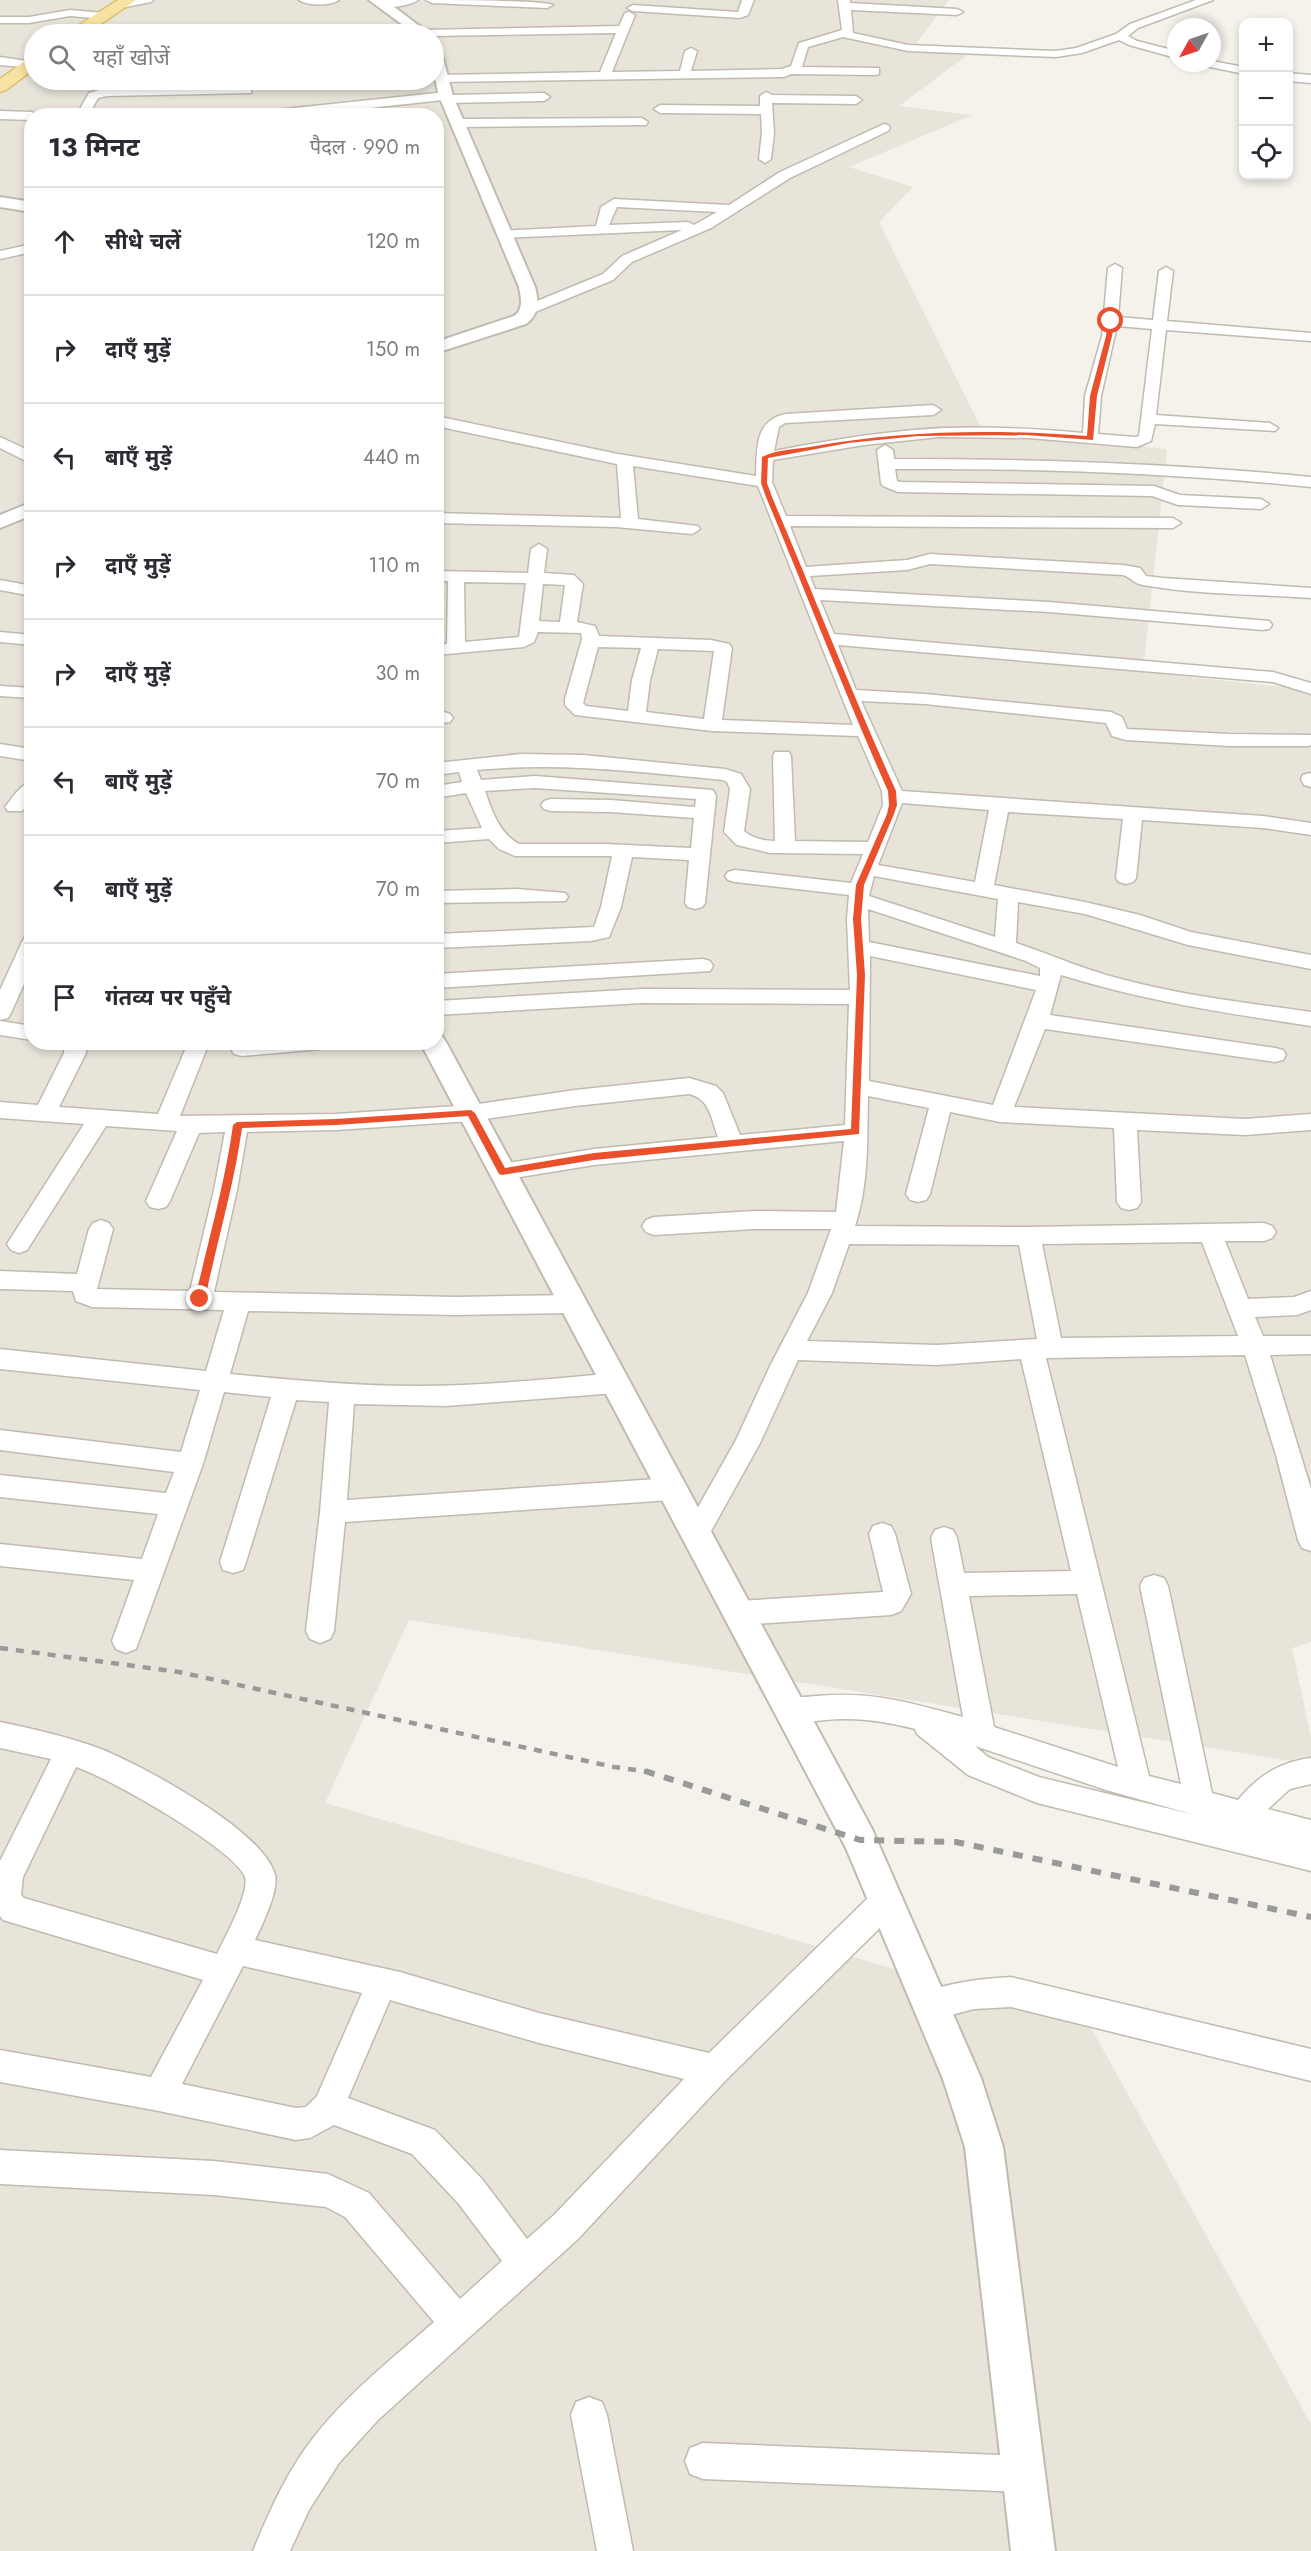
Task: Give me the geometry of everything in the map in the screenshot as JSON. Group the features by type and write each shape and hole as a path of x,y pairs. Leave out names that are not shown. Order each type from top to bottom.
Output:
{"main road":[{"path":"92,24 124,2"},
{"path":"0,87 24,70"}],"street":[{"path":"124,2 147,0"},
{"path":"304,0 333,0"},
{"path":"379,2 412,0"},
{"path":"432,0 547,5"},
{"path":"604,76 622,29 635,4 740,15 744,13 748,0"},
{"path":"844,34 916,48 1056,54 1078,51 1121,37 1134,26 1207,0"},
{"path":"379,2 410,24"},
{"path":"792,71 796,68 800,48 803,45 844,34 849,30 845,3 957,12"},
{"path":"0,20 29,20 70,13 104,16"},
{"path":"403,19 427,17"},
{"path":"444,33 622,29"},
{"path":"916,48 948,39 970,36"},
{"path":"1121,37 1167,52"},
{"path":"684,76 691,51"},
{"path":"0,61 24,63"},
{"path":"1221,66 1239,70"},
{"path":"444,78 762,75 792,71 875,71"},
{"path":"762,75 768,133 765,159"},
{"path":"1293,77 1311,79"},
{"path":"444,89 527,287 530,309 520,320 444,345"},
{"path":"86,108 93,96 97,94 130,90"},
{"path":"336,108 447,97 544,97"},
{"path":"660,109 856,100"},
{"path":"0,115 24,116"},
{"path":"458,123 642,122"},
{"path":"530,309 593,285 608,277 627,259 706,225 795,170 884,128"},
{"path":"0,202 24,206"},
{"path":"601,230 608,207 614,203 732,209"},
{"path":"505,234 706,225"},
{"path":"0,255 24,250"},
{"path":"1090,438 1094,396 1109,336 1115,268"},
{"path":"765,457 884,437 963,432 1026,433 1143,441 1146,438 1149,419 1166,271"},
{"path":"1111,321 1311,337"},
{"path":"696,1534 747,1443 790,1350 820,1293 842,1228 855,1164 860,997 857,919 860,894 867,869 891,814 892,796 764,483 765,457 771,427 781,419 933,410"},
{"path":"1149,419 1270,428"},
{"path":"444,423 625,460 764,483"},
{"path":"884,437 889,483 898,487 1154,491 1178,501 1261,504"},
{"path":"0,442 24,455"},
{"path":"625,460 630,523"},
{"path":"887,464 1034,464 1252,476 1311,482"},
{"path":"0,522 24,512"},
{"path":"444,518 630,523 692,529"},
{"path":"779,521 1173,523"},
{"path":"444,649 524,642 528,638 538,549"},
{"path":"801,572 907,565 930,559 1123,570 1134,572 1141,580 1163,583 1311,593"},
{"path":"444,576 534,576 573,581 568,627"},
{"path":"456,576 456,648"},
{"path":"0,585 24,590"},
{"path":"810,594 1049,607 1263,625"},
{"path":"530,626 589,630 591,639 574,705 581,711 712,725 864,731"},
{"path":"0,637 24,639"},
{"path":"591,639 599,642 711,645 723,648 712,725"},
{"path":"827,639 1273,677 1289,680 1311,689"},
{"path":"636,718 641,680 651,643"},
{"path":"1,691 24,692"},
{"path":"849,695 925,699 1111,718 1115,721 1119,732 1126,734 1230,740 1308,740"},
{"path":"0,750 24,754"},
{"path":"782,756 785,847"},
{"path":"444,768 521,760 583,761 707,773 734,778 738,782 740,789 734,832 738,838 750,844 785,847 876,848"},
{"path":"466,766 494,833 505,847 515,850 623,851 701,855"},
{"path":"695,903 707,773"},
{"path":"444,791 474,786 535,782 623,786 705,803"},
{"path":"15,807 24,796"},
{"path":"892,796 1263,822 1311,829"},
{"path":"551,805 705,803"},
{"path":"983,889 999,805"},
{"path":"1126,878 1133,814"},
{"path":"444,836 494,833"},
{"path":"444,941 602,932 611,908 623,851"},
{"path":"867,869 1010,893 1133,920 1188,938 1311,962"},
{"path":"735,876 860,894 1033,956 1050,975"},
{"path":"1005,947 1010,893"},
{"path":"444,897 558,897"},
{"path":"859,947 1050,975 1311,1020"},
{"path":"444,981 703,966"},
{"path":"1000,1114 1036,1020 1050,975"},
{"path":"0,1013 22,991"},
{"path":"444,1008 642,996 860,997"},
{"path":"1036,1020 1115,1034 1275,1055"},
{"path":"0,1028 24,1032"},
{"path":"45,1113 75,1050"},
{"path":"166,1122 195,1050"},
{"path":"437,1050 860,1840 962,2078 984,2147 1033,2551"},
{"path":"4,1116 45,1113 191,1124 237,1125 336,1122 471,1113 689,1086 708,1091 715,1098 732,1144"},
{"path":"857,1086 1000,1114 1245,1127 1311,1122"},
{"path":"918,1194 940,1103"},
{"path":"19,1244 100,1117"},
{"path":"1125,1121 1129,1202"},
{"path":"158,1201 191,1124"},
{"path":"200,1299 223,1194 232,1166 237,1125"},
{"path":"502,1172 594,1157 856,1132"},
{"path":"654,1226 766,1219 842,1228 1029,1236 1264,1233"},
{"path":"101,1230 85,1295 92,1298 456,1306 573,1304"},
{"path":"1210,1233 1254,1345 1289,1455 1311,1540"},
{"path":"1029,1236 1041,1348 1088,1582 1137,1785"},
{"path":"0,1280 87,1282"},
{"path":"126,1641 190,1464 239,1300"},
{"path":"1240,1308 1297,1306 1311,1300"},
{"path":"790,1350 937,1355 1041,1348 1311,1345"},
{"path":"0,1359 76,1365 215,1382 342,1393 438,1397 616,1383"},
{"path":"233,1562 287,1388"},
{"path":"320,1631 333,1512 342,1393"},
{"path":"0,1440 190,1464"},
{"path":"0,1486 175,1505"},
{"path":"333,1512 672,1489"},
{"path":"739,1613 891,1603 897,1594 882,1534"},
{"path":"944,1538 981,1735"},
{"path":"0,1555 151,1571"},
{"path":"954,1585 1088,1582"},
{"path":"1154,1586 1199,1803"},
{"path":"790,1710 845,1706 891,1710 981,1735 1137,1785 1311,1834"},
{"path":"920,1719 978,1766 1037,1790 1311,1857"},
{"path":"0,1735 34,1742 94,1760 136,1780 238,1846 253,1861 261,1877 261,1889 229,1960 159,2095"},
{"path":"69,1752 2,1889 6,1901 14,1910 229,1960 382,1983 539,2028 714,2070"},
{"path":"1244,1816 1270,1784 1288,1775 1311,1771"},
{"path":"271,2551 296,2497 326,2450 364,2408 566,2227 714,2070 887,1900"},
{"path":"0,2066 159,2095 296,2124 310,2123 320,2118 328,2107 382,1983"},
{"path":"932,2006 974,1994 1011,1992 1311,2065"},
{"path":"328,2107 423,2142 470,2191 525,2264"},
{"path":"0,2167 214,2178 328,2191 357,2205 459,2324"},
{"path":"588,2415 615,2551"},
{"path":"703,2461 1023,2474"}],"shaded area":[{"path":"0,0 949,0 914,46 971,52 899,106 972,115 849,167 913,187 879,222 982,430 1167,449 1143,672 1311,690 1311,1642 1292,1648 1311,1737 1311,1764 409,1620 325,1803 1090,2026 1311,2424 1311,2551 0,2551"}],"railway":[{"path":"0,1648 179,1672 614,1767 647,1772"},
{"path":"647,1772 860,1840 956,1842 1311,1917"}],"route":[{"path":"200,1299 223,1194 232,1166 237,1125 336,1122 471,1113 502,1172 594,1157 856,1132 861,975 857,919 860,885 891,814 892,791 871,747 830,648 814,602 769,497 764,483 765,457 848,441 918,434 1026,433 1090,438 1091,409 1111,321"}]}
